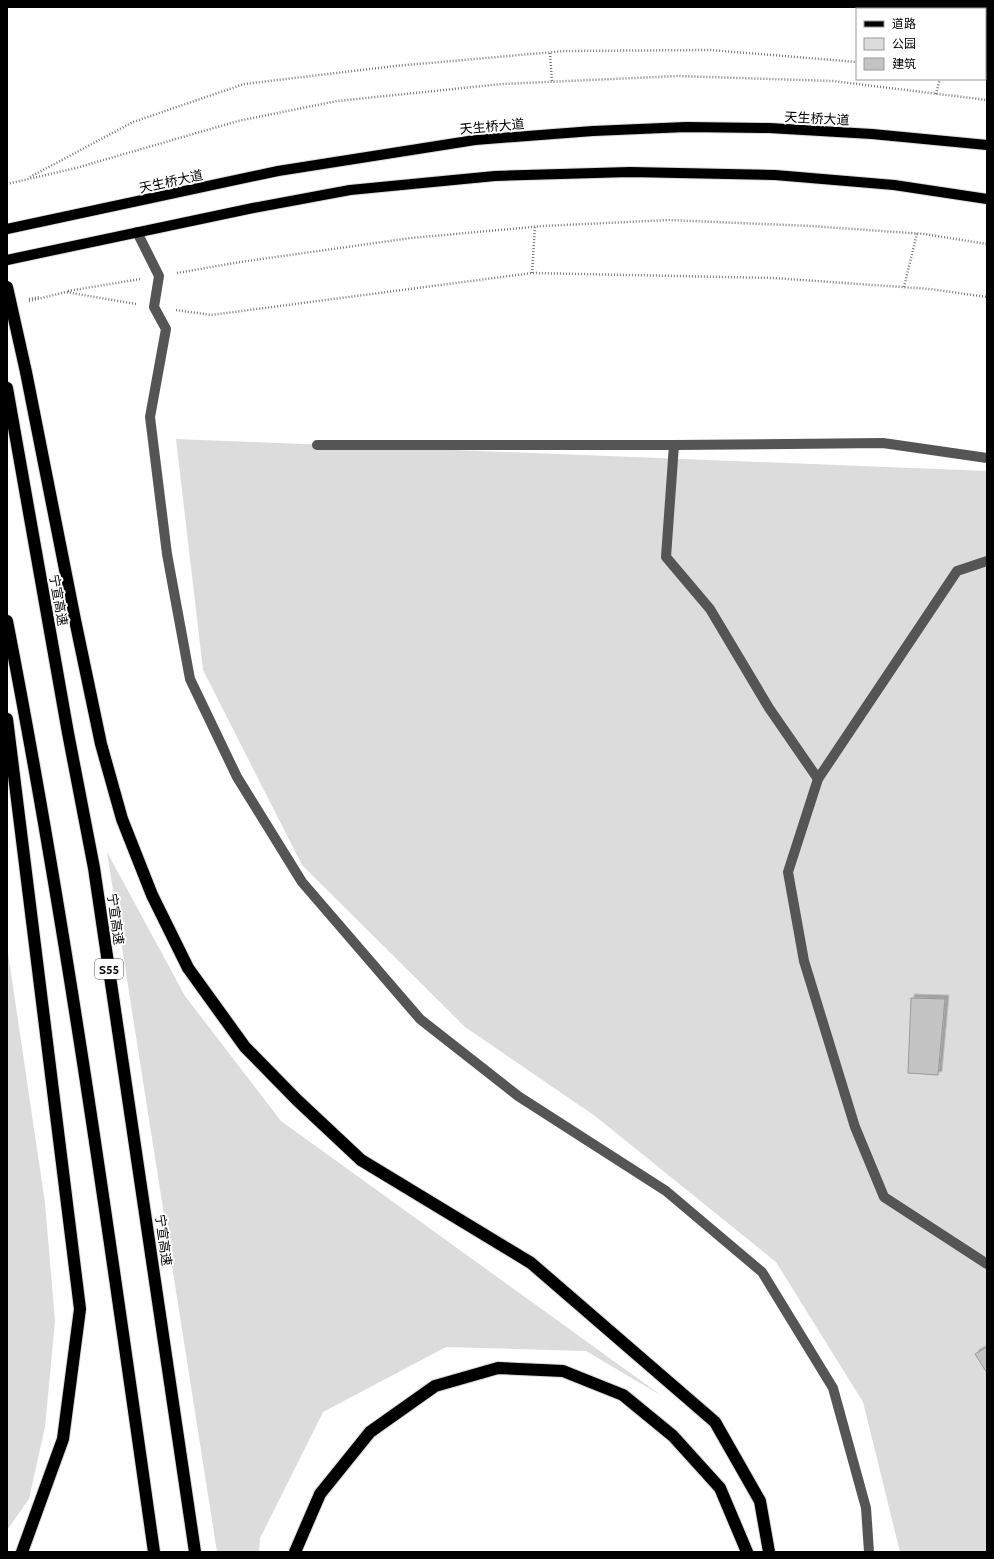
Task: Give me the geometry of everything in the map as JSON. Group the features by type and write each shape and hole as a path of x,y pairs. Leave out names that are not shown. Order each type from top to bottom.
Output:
{"highway":[{"path":"7,287 26,372 73,612 101,744 125,826 152,895 188,968 245,1047 296,1100 361,1160 531,1263 716,1422 760,1501 769,1552"},
{"name":"宁宣高速","path":"7,388 68,733 94,868 196,1552"},
{"path":"7,621 24,707 70,980 108,1228 154,1552"},
{"path":"7,719 80,1309 63,1439 22,1552"},
{"path":"295,1552 320,1494 370,1432 435,1386 498,1368 563,1371 623,1395 673,1436 720,1488 747,1552"}],"main road":[{"name":"天生桥大道","path":"7,229 278,171 475,140 686,126 769,128 840,132 987,145"},
{"path":"7,260 253,208 350,190 495,176 630,172 775,175 894,185 987,200"}],"street":[{"path":"137,232 159,276 154,307 166,329 150,417 167,554 190,679 236,777 302,882 420,1019 518,1096 666,1191 762,1272 833,1388 866,1508 870,1552"},
{"path":"317,445 674,445 882,443 987,458"},
{"path":"674,445 666,557 710,609 769,708 818,779"},
{"path":"987,561 957,571 818,779 788,872 804,961 855,1127 884,1197 987,1264"}],"path":[{"path":"25,180 133,122 244,84 395,66 550,53 711,50 856,62"},
{"path":"550,53 552,82"},
{"path":"7,184 76,168 238,121 337,101 502,84 678,76 826,80 987,100"},
{"path":"936,94 940,80"},
{"path":"28,299 248,261 411,238 535,227 669,220 810,226 917,233 987,244"},
{"path":"532,273 535,227"},
{"path":"904,287 917,233"},
{"path":"22,303 66,292 211,315 532,273 774,278 904,287 987,297"}],"green space":[{"path":"176,439 987,471 987,1552 900,1552 863,1402 776,1262 595,1116 465,1027 302,865 203,670"},
{"path":"107,852 185,996 281,1121 662,1396 586,1351 446,1347 323,1412 260,1538 259,1552 217,1552"},
{"path":"7,946 45,1203 55,1321 45,1427 29,1499 7,1530"}],"building":[{"path":"911,998 945,999 938,1075 908,1073"},
{"path":"987,1347 987,1373 975,1354"}]}
